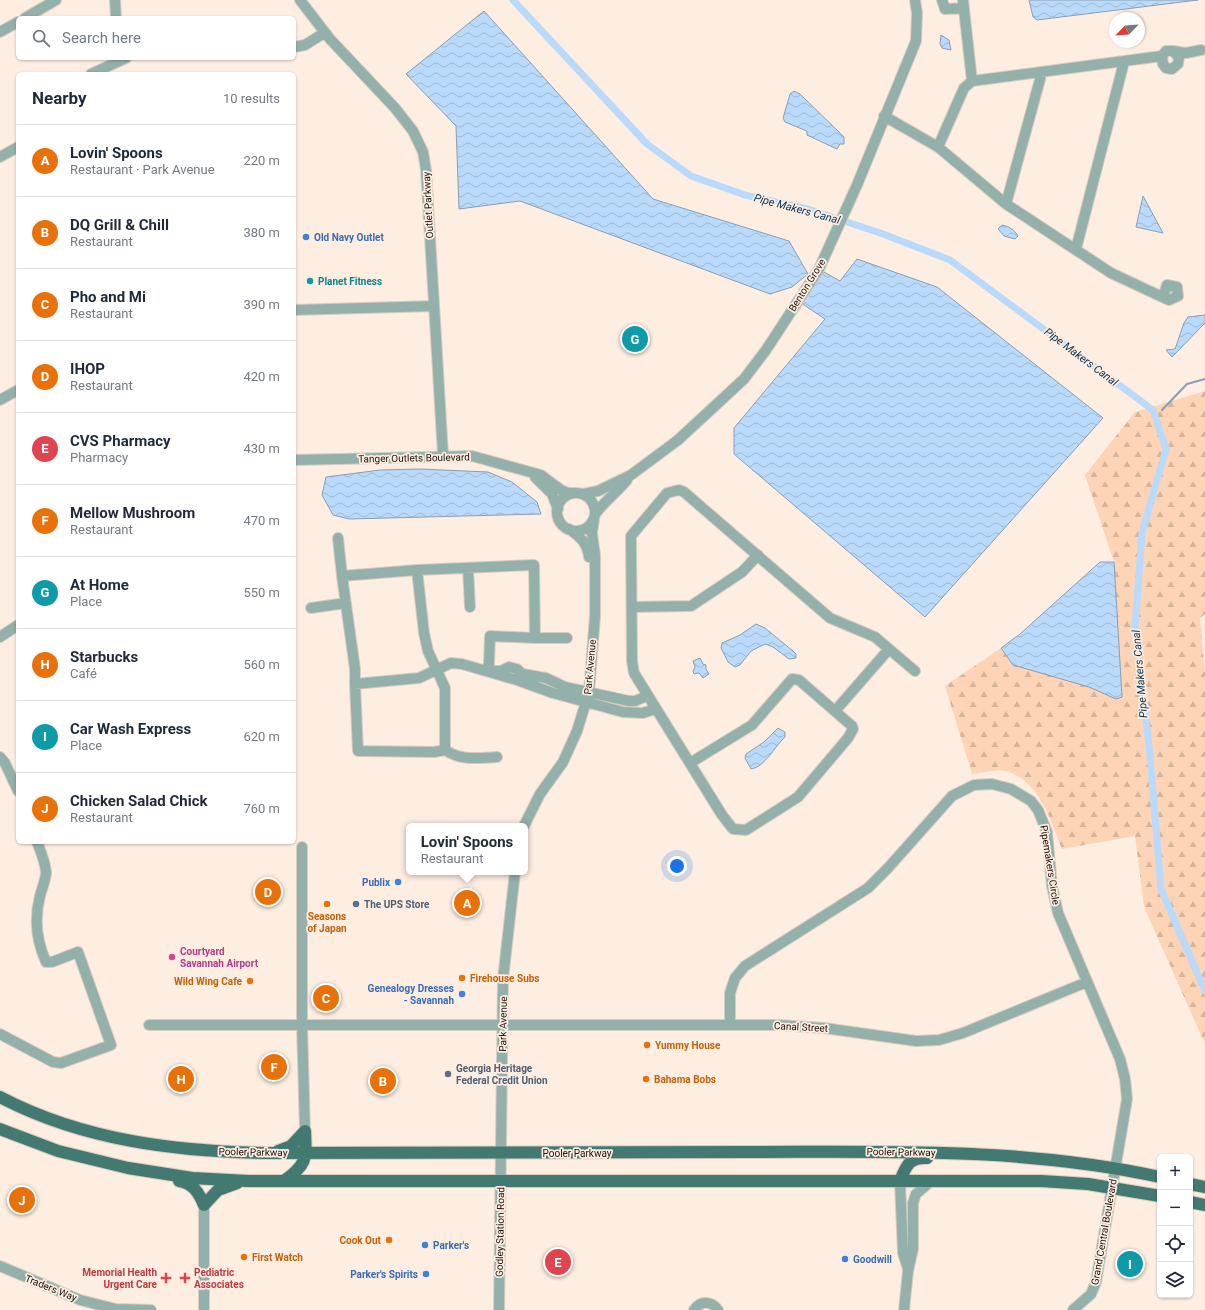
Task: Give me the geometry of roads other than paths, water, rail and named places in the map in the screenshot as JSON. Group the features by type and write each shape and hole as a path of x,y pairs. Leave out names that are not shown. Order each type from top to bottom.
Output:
{"main road":[{"name":"Pooler Parkway","path":"0,1097 60,1122 131,1142 204,1151 270,1153 912,1152 1007,1156 1070,1161 1157,1176"},
{"path":"0,1129 58,1150 136,1170 192,1178 248,1181 1041,1181 1088,1184 1157,1195"},
{"path":"270,1153 290,1146 305,1131"},
{"path":"284,1181 302,1166 306,1153 305,1131"},
{"path":"305,1131 314,1144 323,1150 334,1153"},
{"path":"900,1181 905,1168 917,1157 998,1160 1007,1156"},
{"path":"136,1170 151,1177 182,1182 192,1186 198,1192 204,1204 218,1190 230,1185 248,1181"},
{"path":"1193,1185 1205,1187"},
{"path":"1193,1203 1205,1205"}],"street":[{"path":"28,16 56,0"},
{"path":"115,0 116,16"},
{"name":"Outlet Parkway","path":"300,0 324,33 395,108 413,131 423,152 426,170 443,456"},
{"name":"Benton Grove","path":"594,516 608,497 618,490 632,475 678,440 744,380 766,350 819,269 849,202 916,41 917,13 915,0"},
{"path":"942,0 945,9 963,4 972,81"},
{"path":"0,32 16,23"},
{"path":"296,47 305,45 324,33"},
{"path":"938,147 964,88 972,81 1124,62 1162,56 1166,51 1186,52 1201,50"},
{"path":"1162,56 1163,64 1166,68 1172,69 1178,64 1179,57 1173,51"},
{"path":"95,72 118,60"},
{"path":"1076,249 1124,62"},
{"path":"1006,204 1042,72"},
{"path":"884,116 938,147 1006,204 1111,273 1163,298"},
{"path":"0,157 16,148"},
{"path":"296,310 434,306"},
{"path":"0,400 16,391"},
{"name":"Tanger Outlets Boulevard","path":"296,460 472,456 541,476 568,493 580,493"},
{"path":"532,474 552,494 558,509 559,519 569,529 584,529 590,525 594,516 594,504 589,498 580,493 569,494 563,498 558,509"},
{"name":"Benton Grove","path":"580,493 598,491 632,475"},
{"path":"690,763 752,725 792,679 799,680 852,726 853,729 848,738 798,797 746,830 732,829 728,825 647,696 633,667 631,536 667,493 679,490 684,492 830,618 875,637 914,672"},
{"name":"Park Avenue","path":"526,823 540,794 563,762 577,731 587,702 595,616 593,564 594,516"},
{"name":"Park Avenue","path":"569,529 580,536 587,546 589,558 593,564"},
{"path":"338,538 355,669 358,752 434,752 445,750 453,756 466,758 497,757"},
{"path":"632,607 691,606 742,572 758,555"},
{"path":"342,576 417,570 534,565 535,638"},
{"path":"468,568 470,607"},
{"path":"417,570 424,633 428,651 445,688 445,750"},
{"path":"311,608 346,603"},
{"path":"0,637 16,626"},
{"path":"488,672 490,636 567,638"},
{"path":"835,711 889,649"},
{"path":"355,684 419,678 452,663 462,664 587,702 633,713 643,713 655,709"},
{"path":"488,672 501,671 509,667 517,669 522,674 546,678 565,687 629,701 642,699 647,696"},
{"path":"0,758 5,763 16,787"},
{"name":"Pipemakers Circle","path":"730,1025 730,994 739,972 766,952 868,888 888,868 945,803 960,791 974,785 992,784 1012,789 1031,801 1038,810 1046,832 1054,898 1087,982 1120,1059 1125,1079 1127,1099 1115,1169"},
{"path":"0,1034 53,1062 61,1063 111,1045 78,952 52,962 46,962 36,929 36,912 46,873 43,858 38,844"},
{"path":"302,847 302,1025 305,1131"},
{"name":"Park Avenue","path":"501,1153 503,979 515,875"},
{"name":"Canal Street","path":"149,1025 730,1025 824,1028 916,1041 939,1040 964,1033 1087,982"},
{"name":"Godley Station Road","path":"500,1310 501,1153"},
{"name":"Grand Central Boulevard","path":"1073,1310 1091,1294 1096,1282 1115,1169"},
{"path":"900,1181 903,1253 908,1271"},
{"path":"904,1310 908,1271 913,1249 913,1203 916,1194 931,1181"},
{"path":"204,1204 204,1310"},
{"name":"Traders Way","path":"0,1266 80,1300 116,1309 151,1310"},
{"path":"694,1310 698,1305 706,1303 715,1305 718,1310"}],"water":[{"path":"1029,0 1198,0 1037,20 1033,17"},
{"path":"484,11 653,199 789,241 808,274 792,287 770,294 520,201 459,209 456,126 406,74"},
{"path":"941,35 949,40 951,50 942,48 940,44"},
{"path":"794,91 800,94 844,137 844,144 840,144 837,149 807,135 807,131 785,122 783,118 790,94"},
{"path":"1143,196 1163,233 1136,227"},
{"path":"1002,225 1007,226 1018,236 1015,239 1004,236 998,229"},
{"path":"857,259 937,287 1103,418 925,617 734,454 734,428 825,319 801,303 824,272 840,281"},
{"path":"1205,315 1205,323 1172,357 1166,350 1175,349 1184,323 1188,317"},
{"path":"420,469 488,472 512,482 537,502 541,514 349,519 333,515 322,495 326,477 380,470"},
{"path":"1100,562 1114,562 1122,697 1116,699 1089,687 1013,665 1001,648 1020,634"},
{"path":"756,624 765,628 793,651 796,654 796,658 789,659 773,647 765,644 751,651 740,665 735,667 728,662 721,648 722,643 740,635"},
{"path":"700,658 703,664 706,665 706,669 709,674 703,678 699,673 694,674 693,671 695,667 693,661"},
{"path":"778,728 785,732 785,737 761,764 751,769 745,758 746,754 764,742"}],"waterway":[{"name":"Pipe Makers Canal","path":"513,0 647,144 691,176 745,195 808,209 883,234 950,260 1153,410 1166,449 1142,533 1135,627 1150,755 1161,889 1205,991"},
{"path":"1162,410 1187,384 1205,379"}],"place":[{"name":"Old Navy Outlet","path":"306,237"},
{"name":"Planet Fitness","path":"310,281"},
{"name":"At Home","path":"635,339"},
{"name":"Publix","path":"398,882"},
{"name":"IHOP","path":"268,892"},
{"name":"Lovin' Spoons","path":"467,903"},
{"name":"Seasons of Japan","path":"327,904"},
{"name":"The UPS Store","path":"356,904"},
{"name":"Courtyard Savannah Airport","path":"172,957"},
{"name":"Firehouse Subs","path":"462,978"},
{"name":"Wild Wing Cafe","path":"250,981"},
{"name":"Genealogy Dresses - Savannah","path":"462,994"},
{"name":"Pho and Mi","path":"326,998"},
{"name":"Yummy House","path":"647,1045"},
{"name":"Mellow Mushroom","path":"274,1067"},
{"name":"Georgia Heritage Federal Credit Union","path":"448,1074"},
{"name":"Starbucks","path":"181,1079"},
{"name":"Bahama Bobs","path":"646,1079"},
{"name":"DQ Grill & Chill","path":"383,1081"},
{"name":"Chicken Salad Chick","path":"22,1200"},
{"name":"Cook Out","path":"389,1240"},
{"name":"Parker's","path":"425,1245"},
{"name":"First Watch","path":"244,1257"},
{"name":"Goodwill","path":"845,1259"},
{"name":"CVS Pharmacy","path":"558,1262"},
{"name":"Car Wash Express","path":"1130,1264"},
{"name":"Parker's Spirits","path":"426,1274"},
{"name":"Memorial Health Urgent Care","path":"166,1278"},
{"name":"Pediatric Associates","path":"185,1278"}]}
